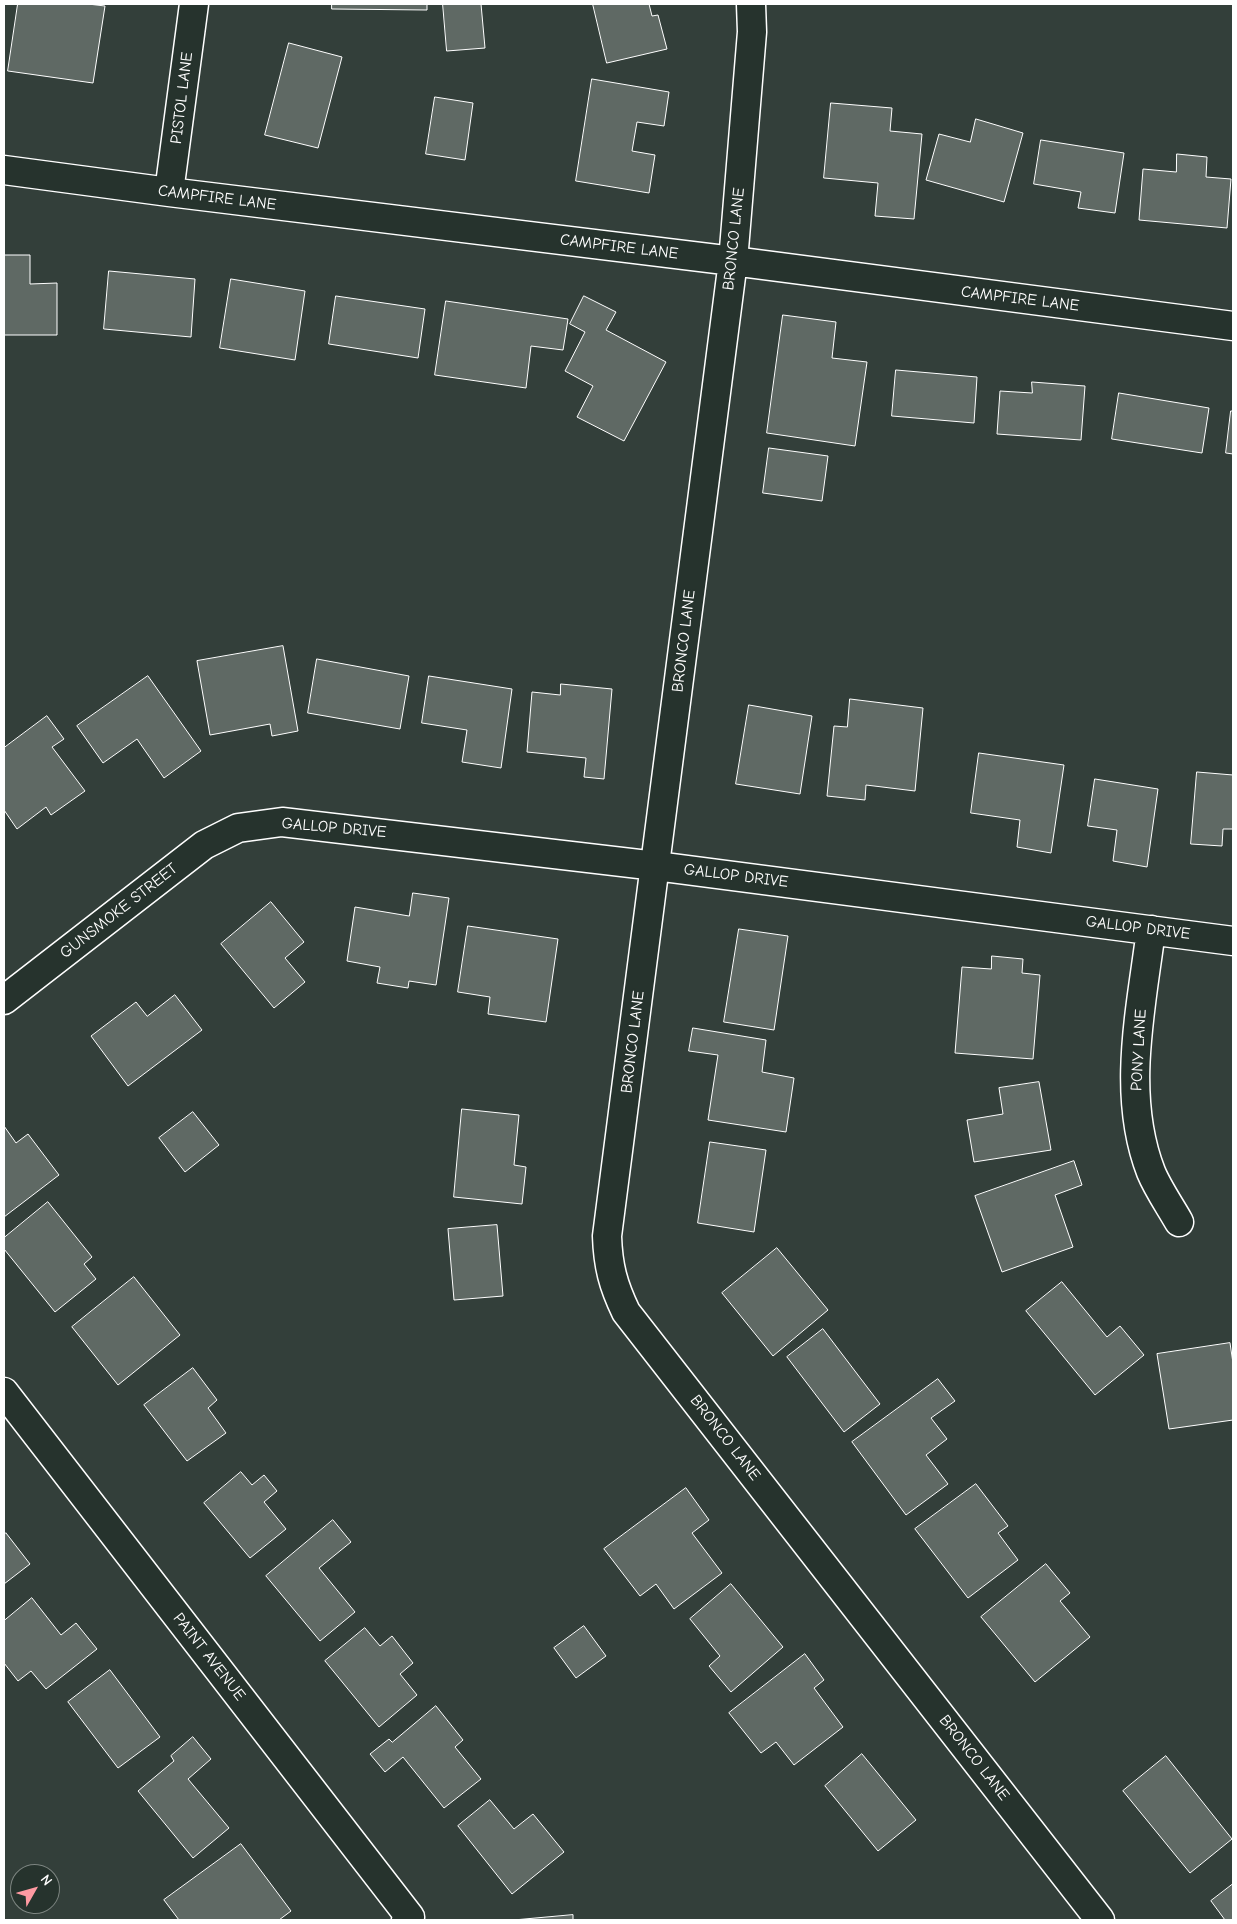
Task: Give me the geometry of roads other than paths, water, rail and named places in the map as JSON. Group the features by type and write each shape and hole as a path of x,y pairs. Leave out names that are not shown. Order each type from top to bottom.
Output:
{"street":[{"name":"PISTOL LANE","path":"169,192 194,4"},
{"name":"BRONCO LANE","path":"751,4 752,32 733,261 607,1236 608,1263 615,1288 626,1312 1100,1920"},
{"name":"CAMPFIRE LANE","path":"4,170 733,261 1233,326"},
{"name":"GALLOP DRIVE","path":"238,828 282,822 656,866 1233,940"},
{"name":"GUNSMOKE STREET","path":"4,1000 204,845 238,828"},
{"name":"PONY LANE","path":"1151,930 1136,1045 1137,1109 1142,1140 1152,1172 1179,1222"},
{"name":"PAINT AVENUE","path":"4,1392 404,1909 410,1917 406,1920"}]}
